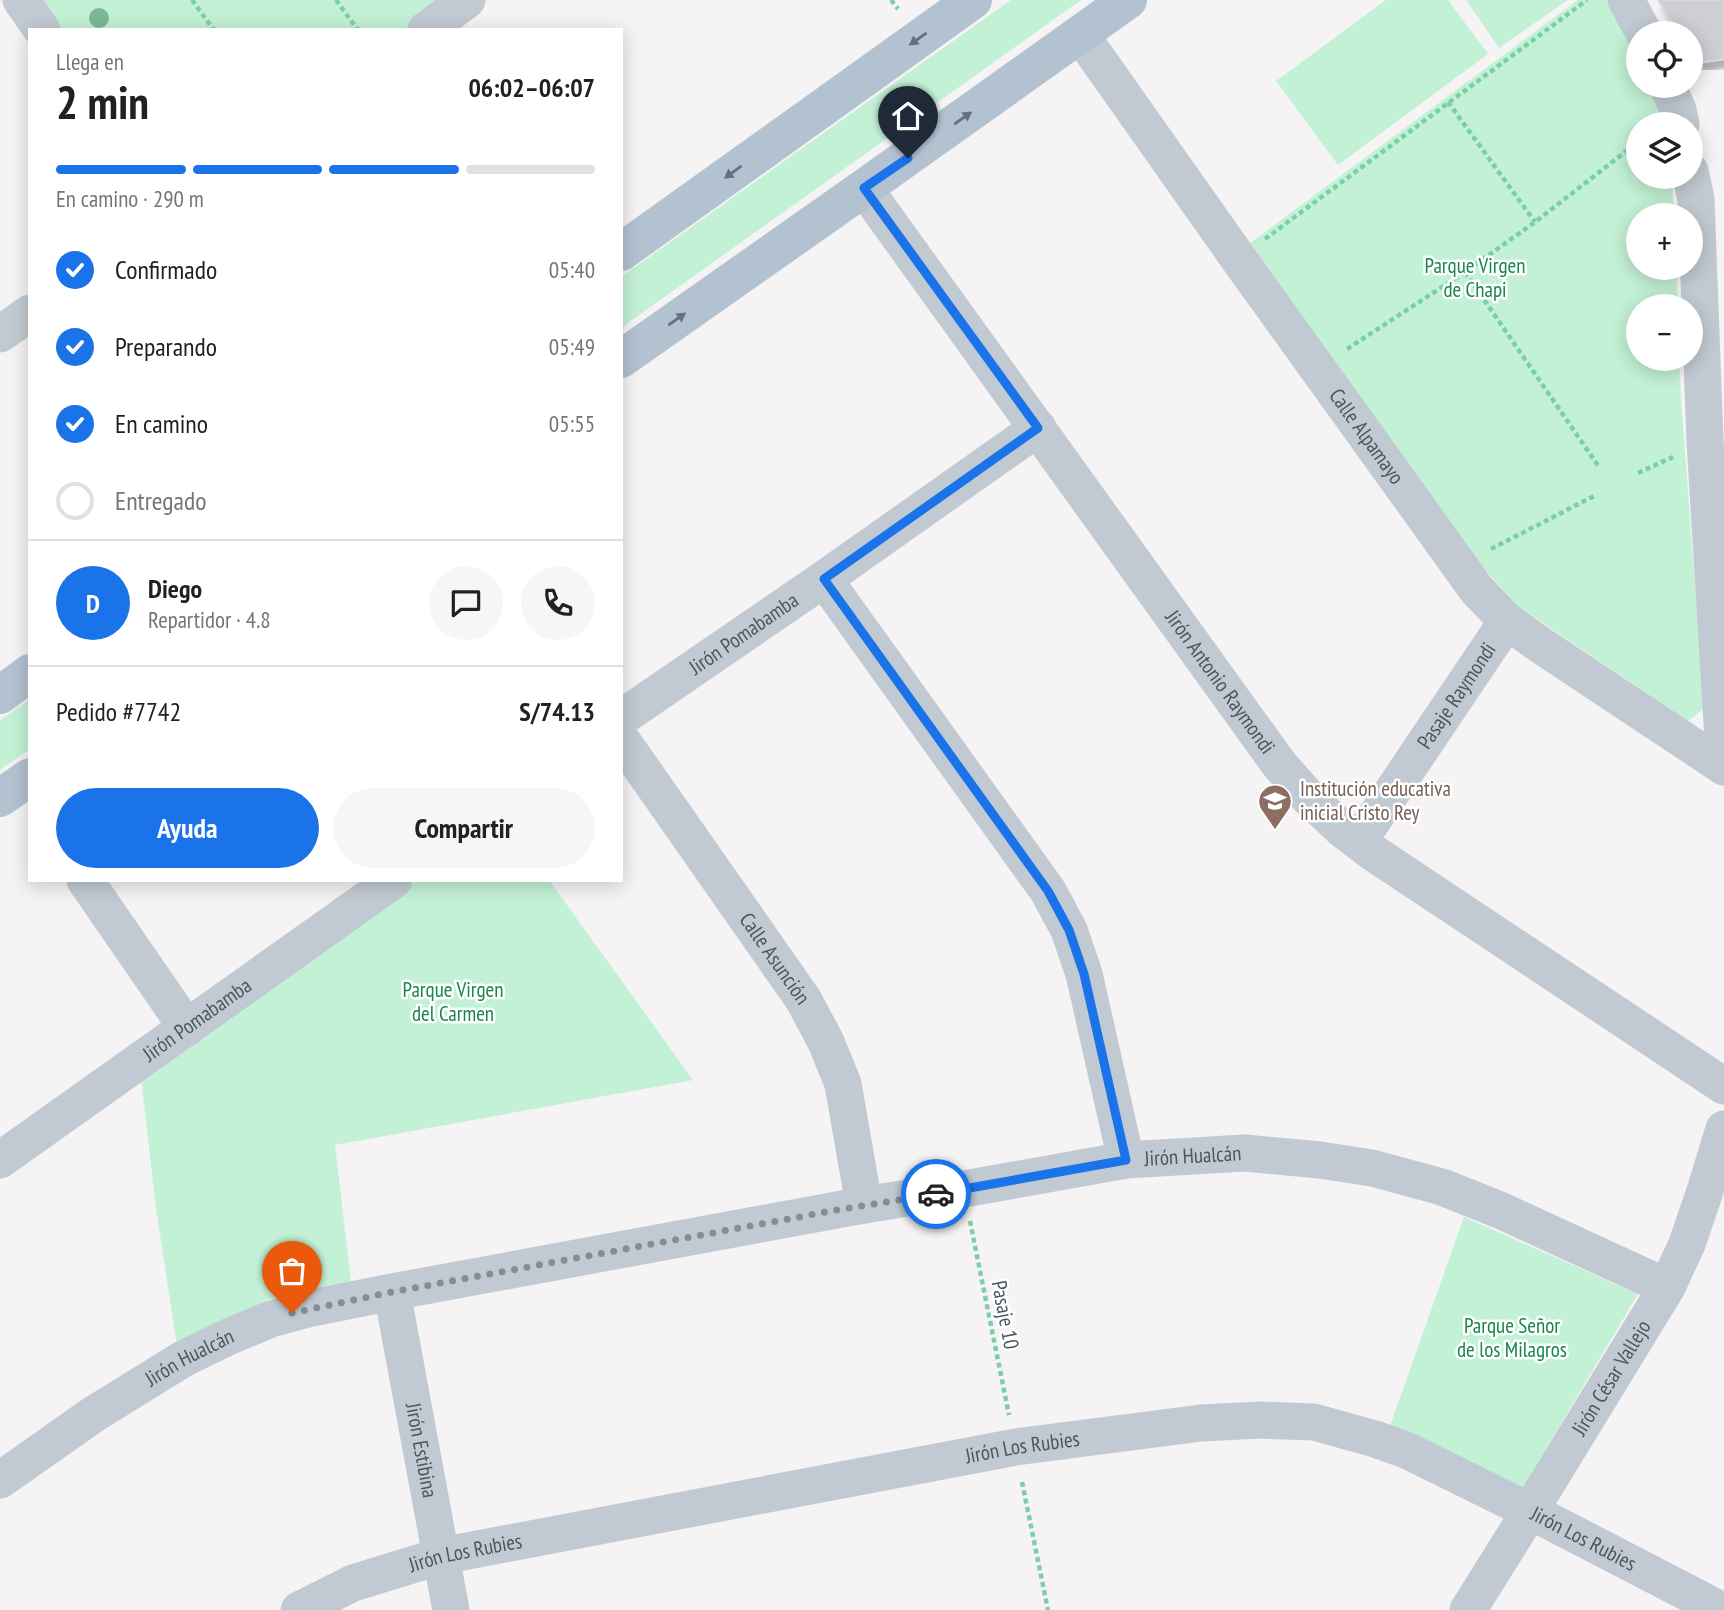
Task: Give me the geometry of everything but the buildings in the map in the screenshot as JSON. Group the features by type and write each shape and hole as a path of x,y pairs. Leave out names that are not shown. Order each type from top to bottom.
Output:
{"main road":[{"path":"623,250 973,0"},
{"path":"623,358 1128,0"},
{"path":"0,695 28,674"}],"street":[{"path":"21,0 41,28"},
{"path":"429,28 467,0"},
{"path":"1626,0 1637,21"},
{"name":"Calle Alpamayo","path":"1080,34 1477,590 1507,621 1724,767"},
{"name":"Jirón Antonio Raymondi","path":"864,188 1279,764 1309,798 1359,841 1724,1086"},
{"path":"1694,189 1705,441 1724,757"},
{"path":"0,334 28,314"},
{"name":"Jirón Pomabamba","path":"623,717 1038,428"},
{"path":"824,579 1048,891 1069,930 1084,974 1126,1160"},
{"name":"Pasaje Raymondi","path":"1359,841 1507,621"},
{"name":"Calle Asunción","path":"623,742 803,999 826,1042 843,1084 864,1205"},
{"path":"86,882 187,1028"},
{"name":"Jirón Pomabamba","path":"0,1160 391,882"},
{"name":"Jirón César Vallejo","path":"1468,1610 1667,1287 1687,1244 1724,1129"},
{"name":"Jirón Hualcán","path":"3,1471 183,1359 228,1337 282,1316 392,1292 1126,1160 1244,1153 1372,1168 1442,1187 1502,1211 1667,1287"},
{"name":"Jirón Estibina","path":"392,1292 451,1610"},
{"name":"Jirón Los Rubies","path":"299,1610 353,1583 441,1556 1016,1447 1201,1423 1260,1420 1314,1422 1406,1450 1721,1610"}],"path":[{"path":"192,0 213,28"},
{"path":"336,0 357,28"},
{"path":"1238,258 1587,0"},
{"path":"1448,102 1535,222"},
{"path":"1317,368 1465,272 1626,151"},
{"path":"1465,272 1600,467"},
{"path":"1459,565 1596,495"},
{"name":"Pasaje 10","path":"964,1189 1048,1610"}],"green space":[{"path":"38,0 449,0 411,28 58,28"},
{"path":"1011,0 1081,0 623,327 623,276"},
{"path":"1386,0 1448,0 1488,54 1338,165 1276,81"},
{"path":"1466,0 1568,0 1499,48"},
{"name":"Parque Virgen de Chapi","path":"1578,0 1607,0 1626,34 1626,98 1654,98 1660,112 1626,112 1626,189 1673,189 1673,203 1626,203 1626,280 1677,280 1677,294 1626,294 1626,371 1680,371 1704,708 1688,721 1519,607 1466,546 1250,243"},
{"path":"28,700 28,750 0,770 0,720"},
{"name":"Parque Virgen del Carmen","path":"415,882 550,882 693,1080 335,1145 351,1282 267,1300 177,1346 156,1208 141,1078"},
{"name":"Parque Señor de los Milagros","path":"1464,1217 1638,1294 1522,1489 1390,1426"}],"way so far":[{"path":"292,1313 392,1292 936,1194"}],"place":[{"name":"Institución educativa inicial Cristo Rey","path":"1275,831"}],"route":[{"path":"908,158 864,188 1038,428 824,579 1048,891 1069,930 1084,974 1126,1160 936,1194"}]}
